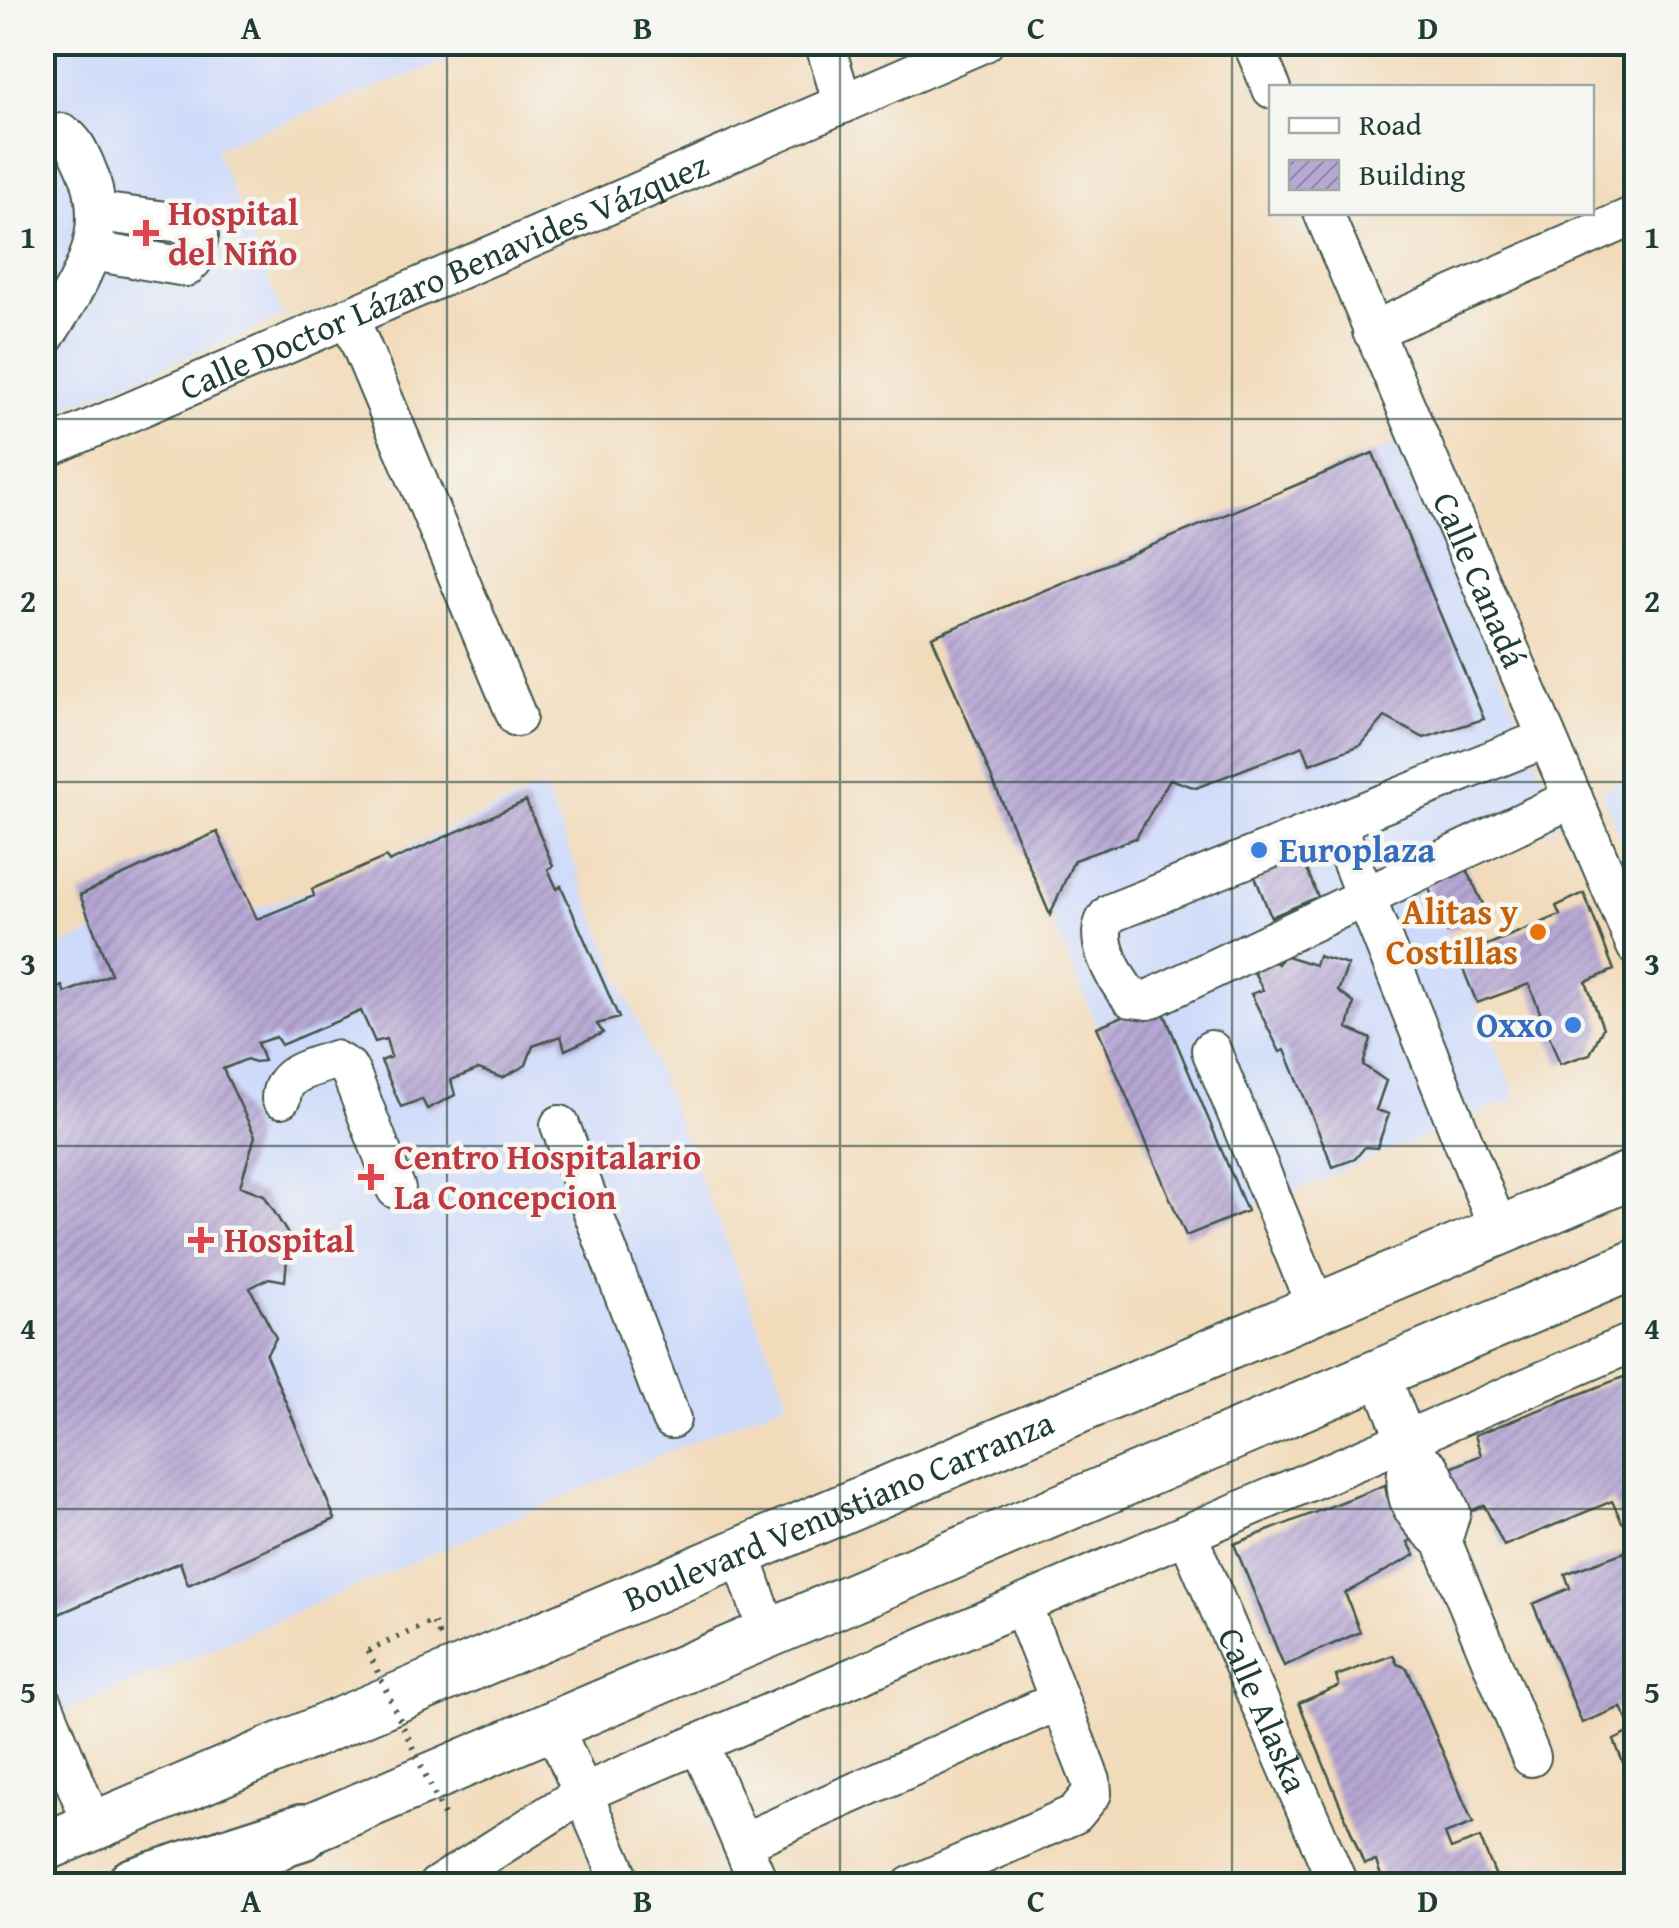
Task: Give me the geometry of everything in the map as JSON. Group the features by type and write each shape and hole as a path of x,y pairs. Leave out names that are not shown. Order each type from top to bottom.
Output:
{"highway":[{"path":"134,1886 302,1832"}],"main road":[{"name":"Boulevard Venustiano Carranza","path":"42,1848 1636,1173"},
{"path":"201,1886 302,1832 1636,1264"}],"street":[{"path":"824,42 843,104"},
{"name":"Calle Doctor Lázaro Benavides Vázquez","path":"42,450 985,42"},
{"path":"1252,42 1270,85"},
{"path":"42,141 62,133 75,144 93,186 98,212 92,251 73,293 42,342"},
{"path":"92,251 186,267 194,260 198,236 189,224 98,212"},
{"name":"Calle Canadá","path":"1324,215 1636,946"},
{"path":"1372,331 1636,215"},
{"path":"350,317 517,717"},
{"path":"1547,738 1111,913 1104,919 1100,936 1122,987 1131,998 1148,1000 1573,798"},
{"path":"1336,823 1500,1233"},
{"path":"1211,1050 1317,1309"},
{"path":"281,1098 285,1082 292,1076 334,1060 341,1062 352,1076 396,1189"},
{"path":"560,1125 671,1419"},
{"path":"436,1886 583,1793 1187,1534 1408,1447 1636,1341"},
{"path":"1380,1374 1408,1447 1431,1468 1450,1512 1442,1541 1531,1757"},
{"name":"Calle Alaska","path":"1187,1534 1339,1886"},
{"path":"740,1554 768,1634"},
{"path":"911,1886 1075,1814 1092,1793 1091,1781 1022,1605"},
{"path":"42,1701 93,1826"},
{"path":"742,1843 1058,1701"},
{"path":"554,1725 623,1886"},
{"path":"699,1744 760,1886"}],"path":[{"path":"368,1651 444,1814"}],"shaded area":[{"name":"Hospital del Niño","path":"43,43 496,43 215,148 283,317 43,417"},
{"name":"Europlaza","path":"1402,441 1563,822 1425,880 1517,1098 1186,1236 932,637"},
{"path":"1636,776 1636,877 1601,790"},
{"name":"Centro Hospitalario La Concepcion","path":"544,788 789,1400 43,1721 43,954 94,932 80,895 217,832 253,910 312,889"}],"building":[{"path":"1373,453 1484,719 1424,738 1385,717 1361,745 1310,764 1303,746 1196,788 1170,779 1136,838 1074,860 1050,915 932,637"},
{"name":"Centro Hospitalario La Concepcion","path":"526,801 553,866 548,869 557,889 561,886 619,1018 597,1024 603,1033 565,1050 561,1036 533,1046 526,1065 502,1078 479,1069 451,1080 455,1095 427,1109 422,1099 401,1107 381,1061 391,1057 386,1039 375,1042 361,1011 281,1045 276,1037 257,1043 264,1061 247,1059 223,1069 255,1136 240,1186 264,1195 289,1236 285,1281 269,1278 250,1288 276,1338 266,1355 335,1519 188,1585 180,1562 45,1620 42,994 62,986 65,993 111,974 80,895 217,832 257,919 314,896 312,889 386,857 389,862"},
{"path":"1301,855 1318,897 1271,917 1254,874"},
{"path":"1464,863 1487,913 1447,932 1425,879"},
{"path":"1584,893 1614,970 1586,982 1603,1028 1590,1054 1560,1064 1529,984 1477,1003 1458,957 1560,915 1556,906"},
{"path":"1283,955 1315,965 1318,956 1348,965 1338,991 1354,1003 1348,1028 1371,1039 1363,1065 1386,1081 1376,1110 1389,1114 1377,1148 1365,1147 1355,1159 1333,1167 1285,1050 1280,1052 1251,994 1263,990 1251,966 1267,958 1278,964"},
{"path":"1159,1001 1247,1211 1186,1236 1097,1027"},
{"path":"1636,1372 1636,1533 1622,1522 1612,1501 1504,1546 1484,1505 1408,1542 1415,1555 1345,1593 1360,1632 1284,1666 1234,1544 1385,1485 1387,1496 1481,1455 1475,1435"},
{"path":"1624,1552 1630,1566 1636,1568 1636,1795 1614,1740 1632,1731 1621,1707 1582,1723 1533,1604 1570,1588 1565,1574"},
{"path":"1393,1655 1397,1664 1407,1668 1473,1823 1445,1834 1451,1849 1480,1838 1500,1886 1377,1886 1383,1882 1376,1861 1364,1864 1299,1703 1339,1686 1336,1676"}],"place":[{"name":"Hospital del Niño","path":"146,233"},
{"name":"Europlaza","path":"1259,850"},
{"name":"Alitas y Costillas","path":"1538,932"},
{"name":"Oxxo","path":"1573,1025"},
{"name":"Centro Hospitalario La Concepcion","path":"371,1177"},
{"name":"Hospital","path":"201,1240"}]}
